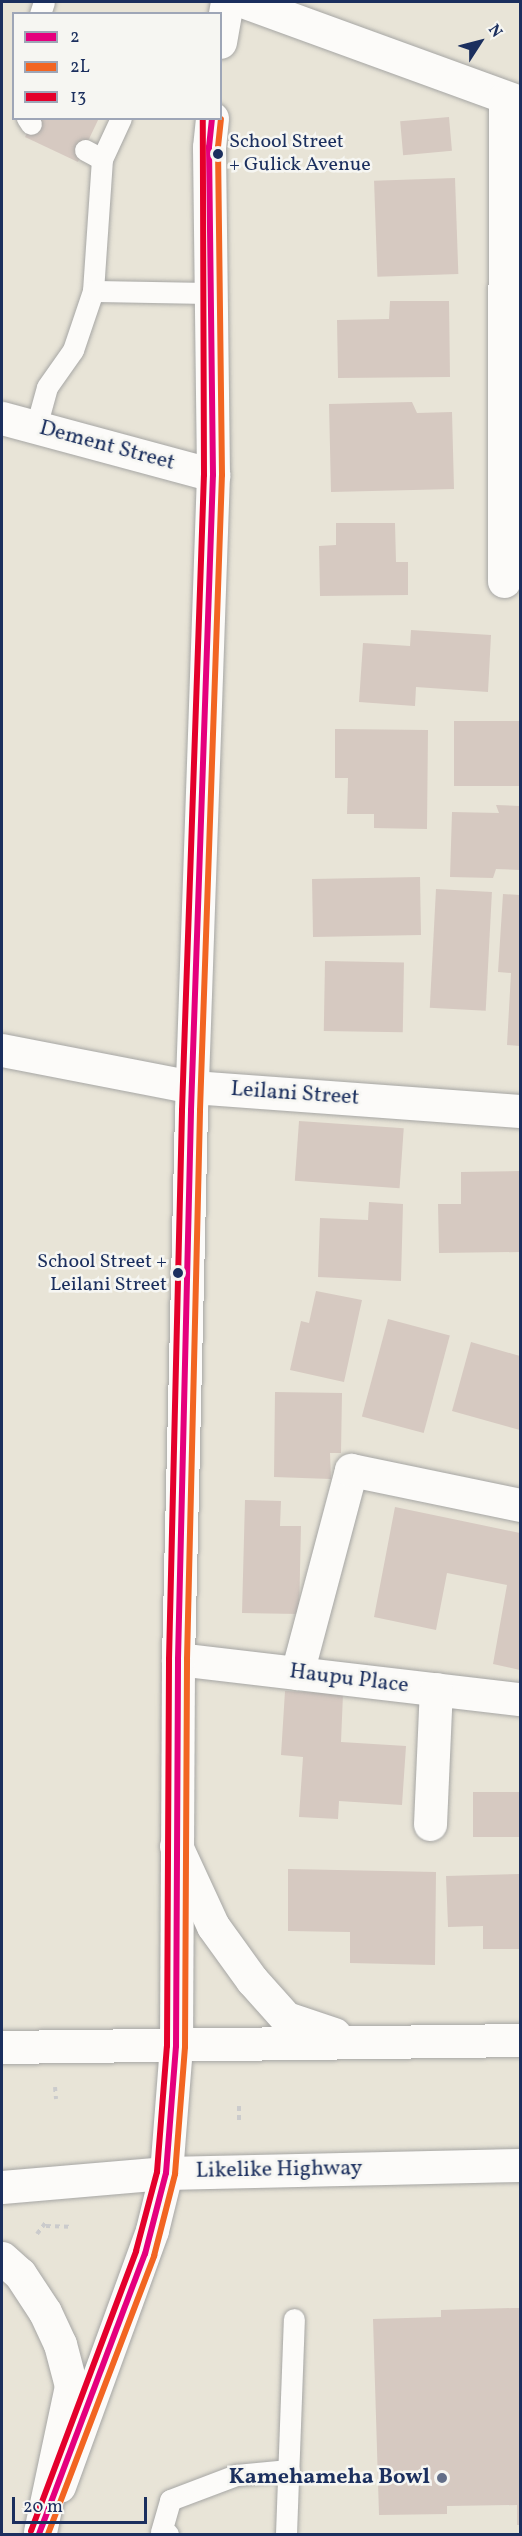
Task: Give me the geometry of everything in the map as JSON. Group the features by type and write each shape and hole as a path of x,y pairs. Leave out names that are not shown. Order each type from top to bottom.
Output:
{"main road":[{"path":"222,31 227,2"},
{"path":"245,2 513,100 504,581"},
{"path":"39,2533 145,2254 166,2173 176,2046 178,1659 192,1087 213,475 212,120"},
{"name":"Dement Street","path":"2,418 213,475"},
{"name":"Leilani Street","path":"2,1050 192,1087 520,1111"},
{"path":"297,1673 351,1470 520,1505"},
{"name":"Haupu Place","path":"178,1659 520,1699"},
{"path":"430,1824 436,1689"},
{"path":"177,1846 213,1926 252,1980 286,2018 353,2041"},
{"path":"2,2047 520,2040"},
{"name":"Likelike Highway","path":"2,2187 166,2173 520,2165"},
{"path":"2,2258 20,2274 45,2312 60,2344 71,2385 39,2533"}],"lane":[{"path":"36,427 47,387 73,350 93,291 93,154 119,120"},
{"path":"93,291 211,293"},
{"path":"286,2535 294,2319"},
{"path":"168,2535 161,2532 170,2500 236,2475 289,2470"}],"path":[{"path":"55,2080 56,2100"},
{"path":"239,2105 239,2120"},
{"path":"46,2226 70,2227"}],"building":[{"path":"449,117 452,151 403,155 400,121"},
{"path":"33,120 98,120 78,162 25,137"},
{"path":"455,178 458,274 377,277 374,181"},
{"path":"390,301 449,301 450,377 338,378 337,320 389,319"},
{"path":"412,402 417,413 452,412 454,489 331,492 329,404"},
{"path":"336,523 395,523 396,562 408,562 408,595 320,596 319,546 336,545"},
{"path":"411,630 491,635 488,692 416,687 415,706 359,702 363,643 410,646"},
{"path":"454,721 520,721 520,786 454,786"},
{"path":"335,729 428,730 427,829 374,828 374,814 347,814 348,778 335,778"},
{"path":"496,805 520,806 520,870 496,869 493,878 450,877 452,812 499,813"},
{"path":"420,877 421,935 313,937 312,879"},
{"path":"436,889 492,892 486,1011 430,1008"},
{"path":"503,894 520,895 520,1046 507,1045 511,973 498,972"},
{"path":"325,961 404,962 403,1032 324,1031"},
{"path":"299,1121 404,1128 400,1188 295,1181"},
{"path":"520,1171 520,1252 439,1253 438,1204 461,1204 461,1172"},
{"path":"369,1202 403,1204 401,1281 318,1277 320,1218 368,1220"},
{"path":"316,1291 362,1300 344,1382 290,1370 301,1321 309,1323"},
{"path":"388,1319 450,1336 424,1433 362,1417"},
{"path":"471,1342 520,1356 520,1430 452,1411"},
{"path":"275,1392 342,1393 341,1453 330,1453 331,1479 274,1477"},
{"path":"245,1500 281,1501 280,1526 301,1526 299,1614 242,1613"},
{"path":"395,1507 520,1533 520,1670 493,1664 507,1585 447,1573 436,1630 374,1617"},
{"path":"285,1691 343,1694 341,1742 406,1746 402,1805 339,1801 338,1819 299,1817 303,1757 281,1755"},
{"path":"473,1792 520,1792 520,1837 473,1837"},
{"path":"288,1869 436,1872 435,1965 350,1963 350,1932 288,1931"},
{"path":"520,1874 520,1949 483,1949 483,1926 448,1927 446,1876"},
{"path":"520,2308 520,2525 517,2525 517,2505 447,2506 447,2514 379,2515 373,2319 441,2317 441,2310"}],"transit line":[{"name":"13","path":"31,2531 136,2251 157,2172 167,2046 169,1659 182,1110 204,475 203,120"},
{"name":"2","path":"39,2534 145,2254 166,2173 176,2046 178,1659 191,1110 213,475 209,147 212,120"},
{"name":"2L","path":"48,2534 154,2256 175,2174 185,2047 187,1659 200,1110 222,475 218,147 221,120"}],"place":[{"name":"School Street + Gulick Avenue","path":"218,154"},
{"name":"School Street + Leilani Street","path":"178,1273"},
{"name":"Kamehameha Bowl","path":"442,2478"}]}
